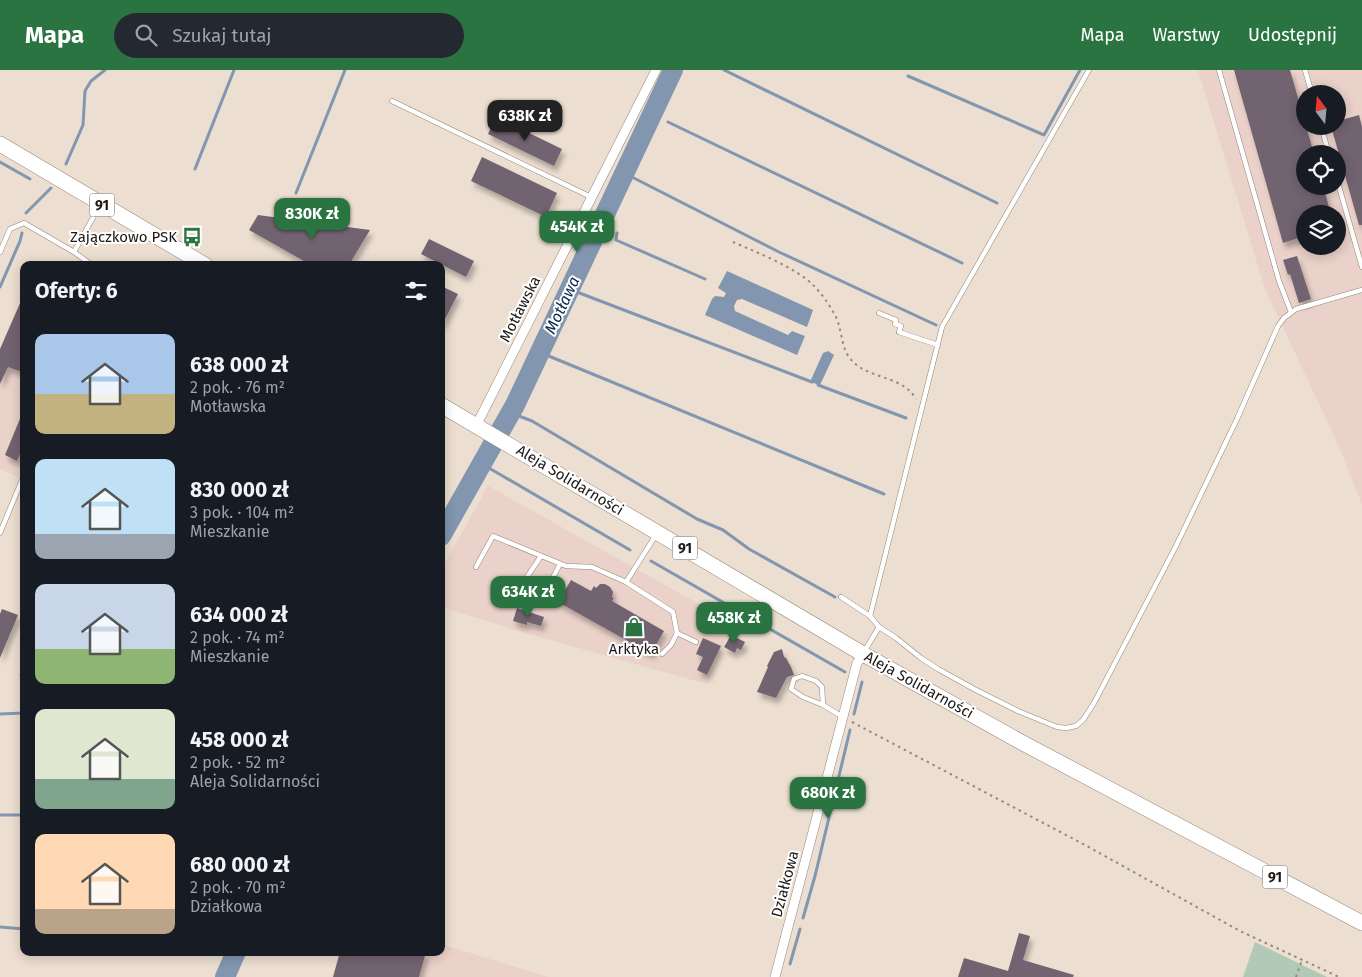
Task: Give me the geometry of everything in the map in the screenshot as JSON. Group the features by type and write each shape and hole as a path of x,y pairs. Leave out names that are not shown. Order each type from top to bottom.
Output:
{"main road":[{"name":"91","path":"0,144 197,261"},
{"name":"91","path":"445,407 481,428"},
{"name":"Aleja Solidarności","path":"481,428 863,654 1020,742 1362,923"}],"street":[{"name":"Motławska","path":"481,428 592,197 656,70"},
{"name":"Działkowa","path":"774,977 857,663 863,654"}],"lane":[{"path":"870,616 942,327 1089,70"},
{"path":"1219,70 1276,272 1291,312"},
{"path":"1305,70 1309,85"},
{"path":"392,101 592,197"},
{"path":"1342,195 1362,267"},
{"path":"74,252 100,204"},
{"path":"0,252 10,229 24,223 86,261"},
{"path":"841,597 870,616 879,627 938,669 1018,711 1057,727 1076,726 1084,720 1094,703 1176,546 1237,418 1278,326 1291,312 1362,290"},
{"path":"879,313 896,320 895,324 901,326 899,332 938,345"},
{"path":"0,532 20,484"},
{"path":"626,582 658,532"},
{"path":"476,567 494,536 560,564 592,567 626,582 674,612 677,633 671,645 662,654"},
{"path":"513,598 541,556"},
{"path":"540,602 560,564"},
{"path":"863,654 879,627"},
{"path":"677,633 696,642"},
{"path":"823,705 822,687 816,681 802,676 794,679 792,689 803,697 823,705 843,717"}],"path":[{"path":"733,242 784,267 813,284 825,298 838,320 849,357 858,366 871,373 902,385 913,394 922,413"},
{"path":"843,717 1085,845 1240,931 1339,977"},
{"path":"1296,977 1302,960"}],"shaded area":[{"path":"1198,70 1362,70 1362,504 1338,444 1265,289"},
{"path":"20,309 20,478 0,469 0,355"},
{"path":"488,486 731,622 722,650 707,684 445,608 445,563"},
{"path":"445,945 548,977 333,977 339,956 445,956"}],"green space":[{"path":"1255,942 1327,977 1243,977"}],"water":[{"path":"727,271 813,310 807,327 742,299 737,300 734,306 735,311 788,335 792,331 805,336 797,355 705,315 712,299 715,296 724,297 726,293 718,288"},
{"path":"828,351 834,355 820,385 810,382 823,353"}],"building":[{"path":"1234,70 1290,70 1296,91 1296,135 1309,135 1311,145 1296,145 1296,195 1326,195 1328,205 1296,205 1296,239 1283,243"},
{"path":"1359,115 1362,127 1362,225 1359,225 1346,179 1346,145 1336,145 1334,135 1346,135 1346,119"},
{"path":"496,117 562,149 554,166 488,134"},
{"path":"482,157 557,193 546,217 471,181"},
{"path":"258,215 370,230 351,261 304,261 249,230"},
{"path":"429,239 474,261 466,277 445,266 445,261 435,261 421,254"},
{"path":"1297,256 1311,299 1299,303 1290,274 1288,275 1283,260"},
{"path":"445,288 458,294 445,319"},
{"path":"20,303 20,371 8,367 0,384 0,349"},
{"path":"20,419 20,454 17,461 5,455"},
{"path":"571,580 591,591 594,586 596,588 600,584 605,584 613,592 612,597 614,598 612,601 664,631 651,654 558,602"},
{"path":"517,608 544,617 541,626 513,621"},
{"path":"2,609 18,615 0,658 0,614"},
{"path":"731,635 745,642 741,650 737,648 735,653 724,647"},
{"path":"703,638 721,646 707,675 697,670 703,657 696,654"},
{"path":"782,649 784,657 794,675 787,677 776,698 757,692 774,652"},
{"path":"1019,933 1030,936 1023,960 1074,975 1073,977 958,977 964,958 1008,971"},
{"path":"339,956 425,956 419,977 333,977"}],"waterway":[{"path":"66,164 83,125 85,91 91,81 105,70"},
{"path":"195,169 234,70"},
{"path":"296,193 345,70"},
{"name":"Motława","path":"445,529 515,405 673,70"},
{"path":"724,70 997,203"},
{"path":"908,76 1044,135 1080,70"},
{"path":"668,122 962,263"},
{"path":"0,162 30,179"},
{"path":"624,173 779,252 936,325"},
{"path":"26,213 51,188"},
{"path":"0,287 22,233"},
{"path":"617,233 616,240 705,279"},
{"path":"569,289 812,382"},
{"path":"539,352 884,494"},
{"path":"818,385 906,418"},
{"path":"511,413 532,421 697,519 723,530 749,549 835,597"},
{"path":"482,464 630,550"},
{"path":"651,561 845,672"},
{"path":"854,714 862,682"},
{"path":"0,714 20,713"},
{"path":"803,918 850,730"},
{"path":"0,815 20,815"},
{"path":"0,927 20,929"},
{"path":"790,964 800,929"},
{"name":"Motława","path":"225,977 234,956"}],"place":[{"name":"Zajączkowo PSK","path":"192,237"},
{"name":"Arktyka","path":"634,627"}]}
